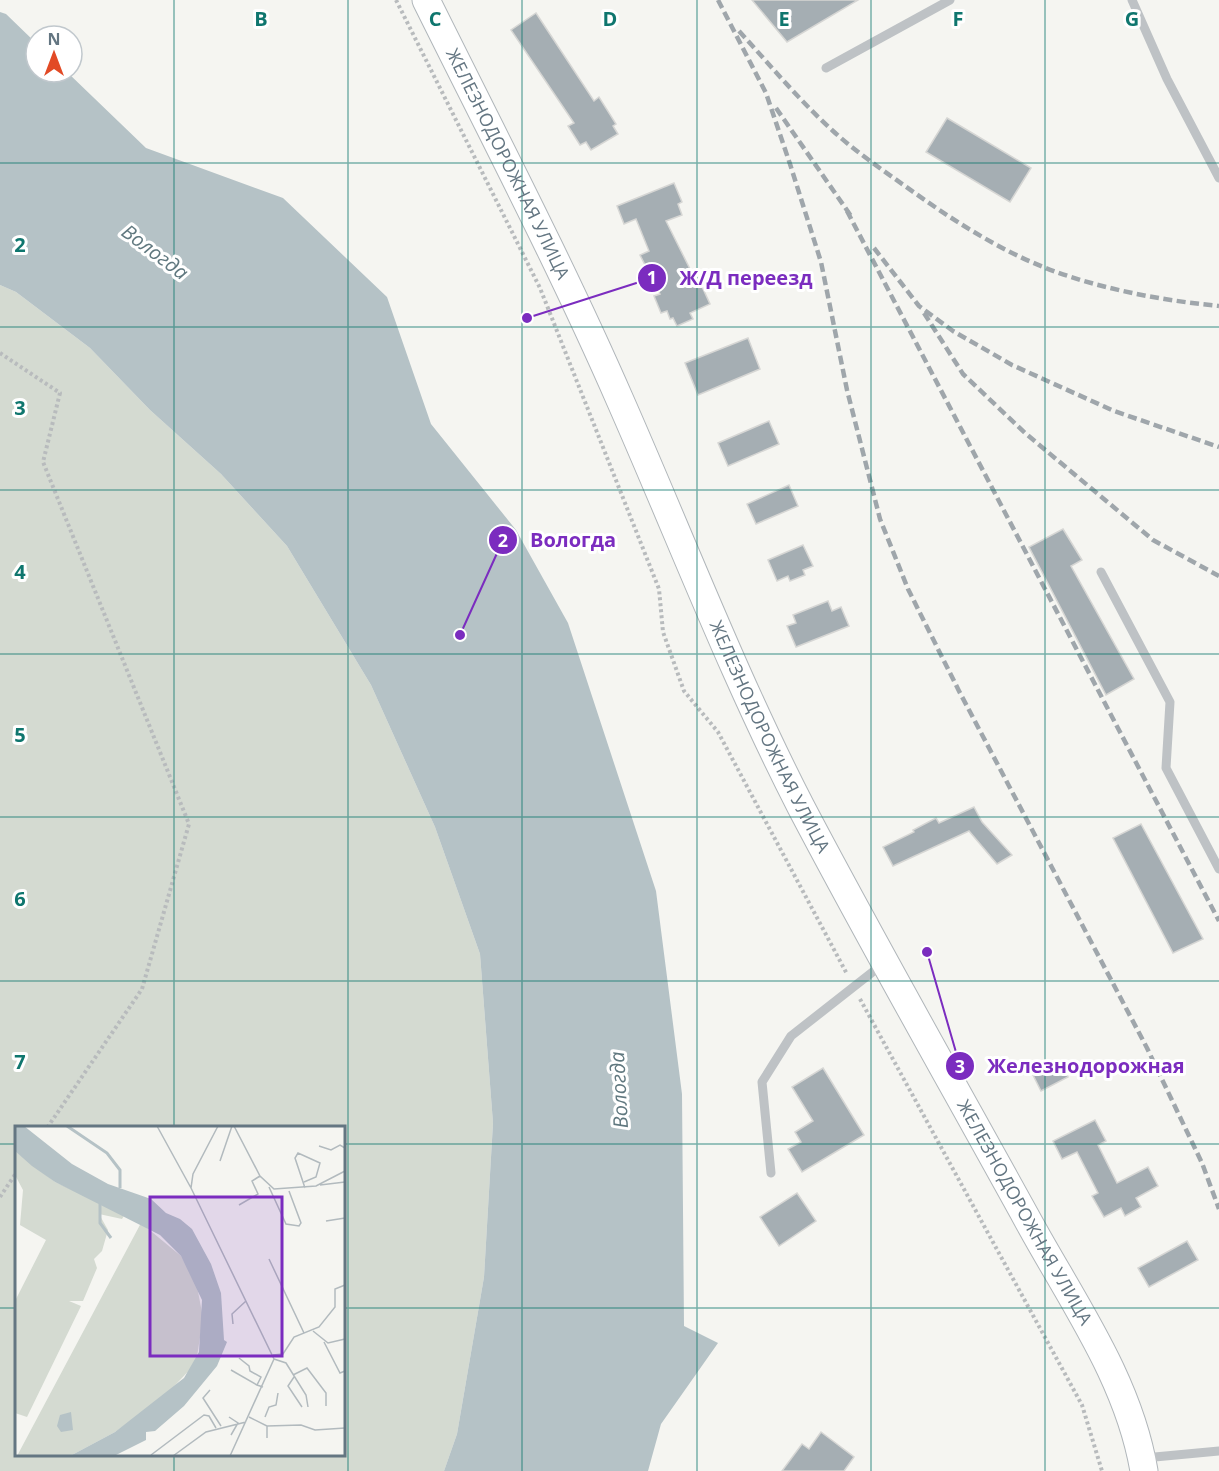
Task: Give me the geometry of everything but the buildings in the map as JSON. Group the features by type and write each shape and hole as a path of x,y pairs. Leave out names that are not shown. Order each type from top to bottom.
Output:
{"main road":[{"name":"ЖЕЛЕЗНОДОРОЖНАЯ УЛИЦА","path":"426,0 579,309 749,699 800,803 885,961 1092,1333 1116,1380 1132,1420 1143,1465"}],"lane":[{"path":"826,69 950,0"},
{"path":"1132,0 1167,79 1219,178"},
{"path":"1101,573 1170,702 1166,768 1219,869"},
{"path":"771,1173 762,1082 791,1036 885,961"},
{"path":"1143,1465 1219,1451"}],"path":[{"path":"396,0 540,288 659,589 663,632 684,691 718,732 853,986 1082,1405 1102,1471"},
{"path":"0,353 60,393 43,462 189,825 142,989 48,1126"},
{"path":"0,1197 15,1174"}],"shaded area":[{"path":"0,285 16,292 90,348 150,410 221,474 287,546 371,685 435,827 480,954 493,1123 484,1277 457,1434 444,1471 0,1471"}],"water":[{"path":"0,12 6,14 24,31 24,84 79,84 146,148 283,198 387,297 431,424 516,530 568,623 656,891 682,1094 684,1326 718,1343 661,1424 648,1471 444,1471 457,1434 484,1277 493,1123 480,954 435,827 371,685 287,546 221,474 150,410 90,348 16,292 0,285"}],"railway":[{"path":"718,0 766,93 790,164 821,262 847,390 880,519 908,589 959,691 1147,1048 1202,1163 1219,1209"},
{"path":"739,31 796,95 841,138 868,160 983,237 1025,259 1086,282 1143,295 1219,306"},
{"path":"776,108 851,216"},
{"path":"847,211 1219,921"},
{"path":"874,248 919,306 953,331 1012,365 1114,411 1219,447"},
{"path":"924,313 963,374 1025,433 1153,540 1219,576"}],"place":[{"name":"Ж/Д переезд","path":"527,318"},
{"name":"Вологда","path":"460,635"},
{"name":"Железнодорожная","path":"927,952"}]}
